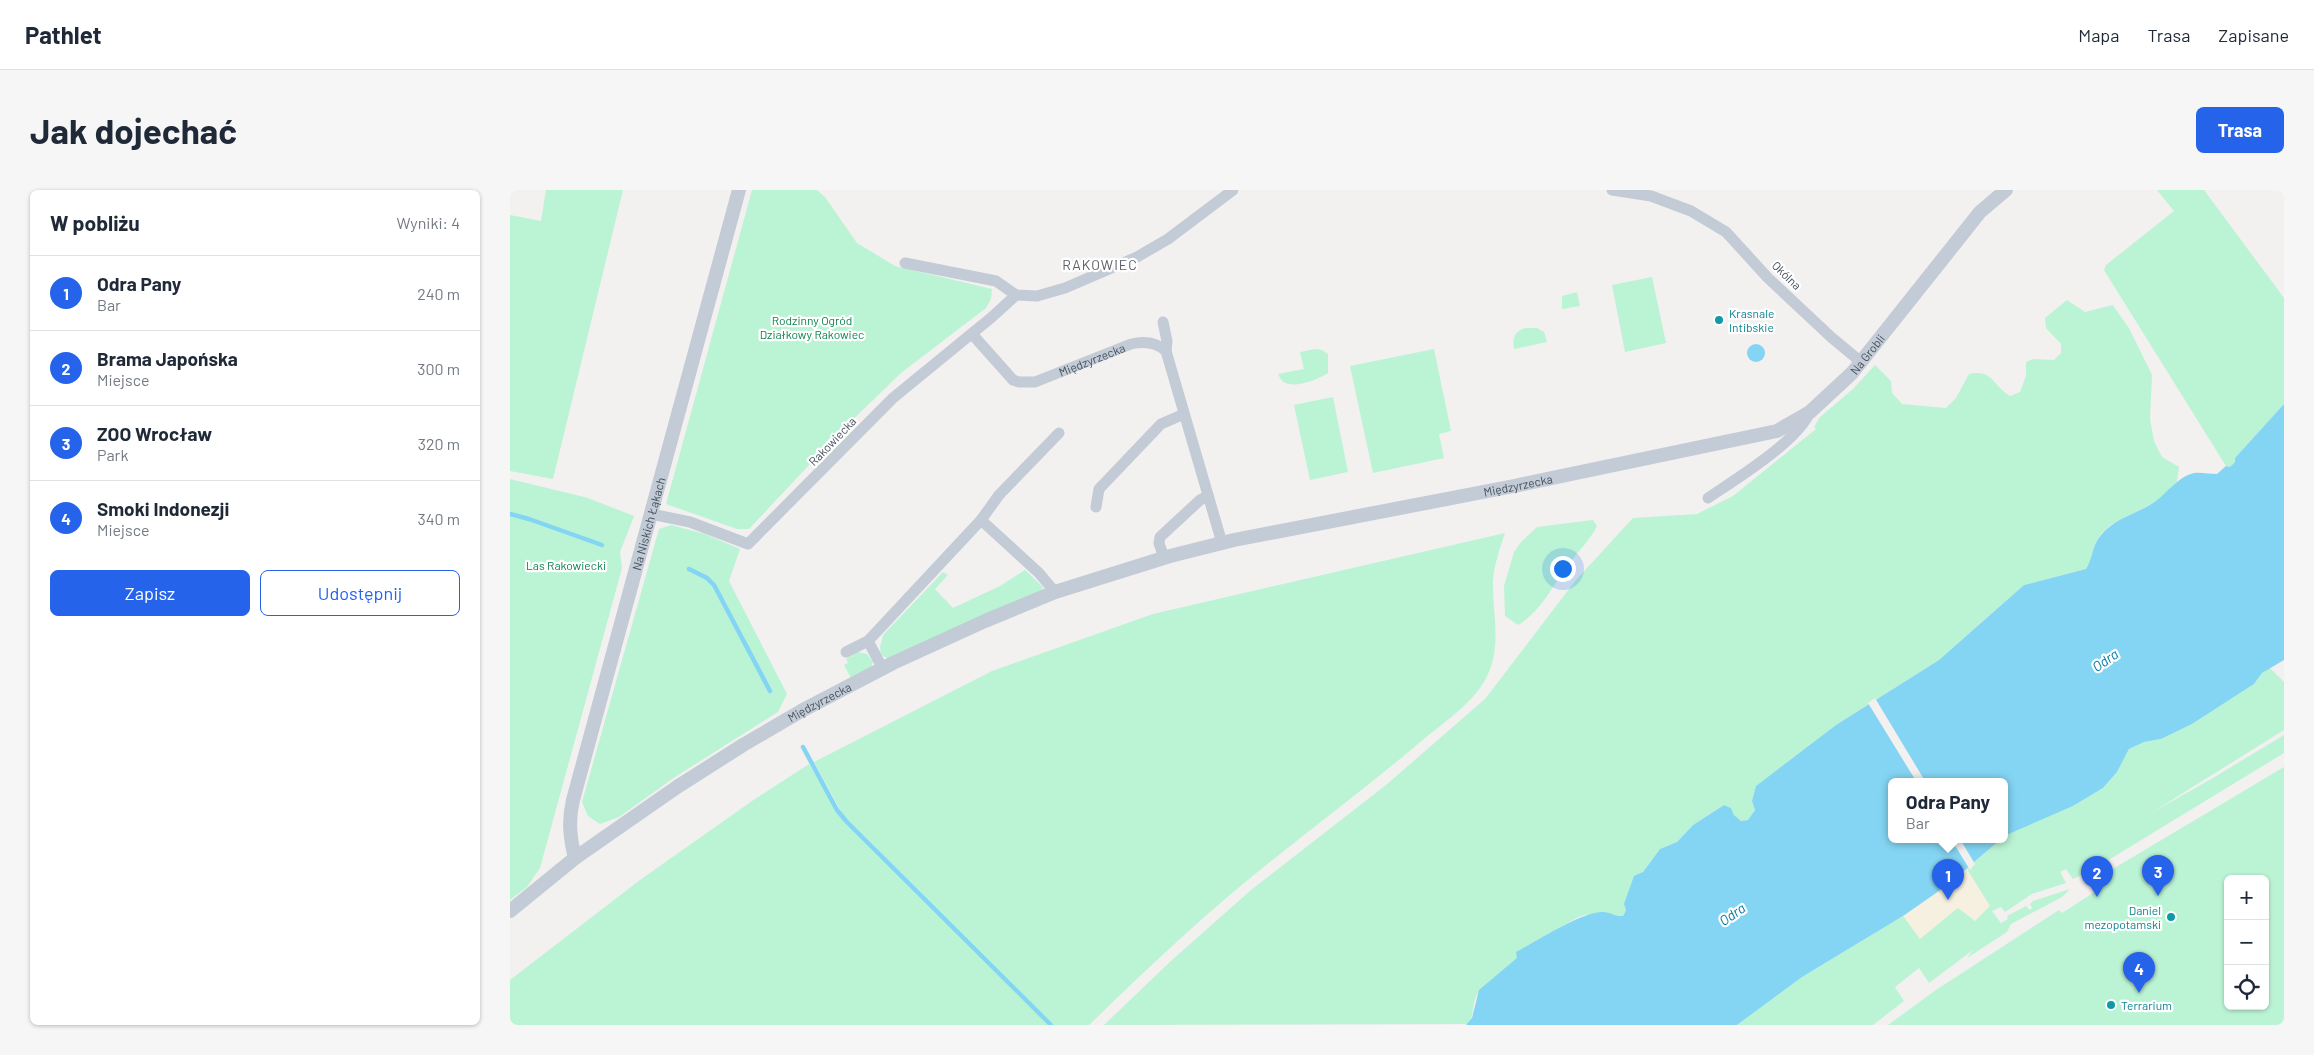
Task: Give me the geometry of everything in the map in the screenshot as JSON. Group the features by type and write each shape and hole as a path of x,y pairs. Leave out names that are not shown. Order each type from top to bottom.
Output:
{"street":[{"name":"Na Niskich Łąkach","path":"575,858 570,840 569,817 739,190"},
{"path":"905,263 996,281 1016,295 1037,296 1065,288 1137,257 1168,239 1233,190"},
{"name":"Na Grobli","path":"1708,498 1739,477 1798,431 1810,412 1838,387 1861,362 1980,212 2006,190"},
{"name":"Okólna","path":"1620,191 1651,196 1691,211 1726,232 1768,278 1831,337 1861,362"},
{"name":"Rakowiecka","path":"650,514 690,522 748,544 893,398 972,334 1016,295"},
{"path":"1163,322 1168,341 1166,351 1222,543"},
{"name":"Międzyrzecka","path":"972,334 1008,375 1019,382 1035,382 1131,344 1151,343 1166,351"},
{"name":"Międzyrzecka","path":"510,911 575,858 677,787 742,745 883,669 985,621 1055,592 1164,558 1222,543 1777,431 1810,412"},
{"path":"1096,507 1099,489 1161,424 1184,414"},
{"path":"846,652 868,641 982,520 992,503 1060,433"},
{"path":"1164,558 1159,543 1160,537 1200,500 1208,496"},
{"path":"982,520 1040,574 1055,592"},
{"path":"868,641 883,669"}],"green space":[{"path":"546,190 623,190 553,479 510,471 510,215 541,221"},
{"name":"Rodzinny Ogród Działkowy Rakowiec","path":"752,190 817,190 825,197 857,243 895,266 992,289 991,299 986,308 901,373 841,431 749,529 737,529 666,504"},
{"path":"2157,190 2204,190 2284,298 2284,404 2235,458 2235,462 2230,467 2226,466 2104,270 2106,265 2174,211"},
{"path":"1652,277 1666,343 1625,352 1612,285"},
{"path":"1577,292 1580,306 1562,309 1562,296"},
{"path":"2067,300 2085,312 2113,305 2130,330 2152,375 2150,419 2154,441 2162,457 2179,467 2177,482 2163,495 2147,506 2119,520 2101,534 2086,569 2024,585 1939,660 1836,725 1757,786 1752,801 1755,810 1748,820 1741,821 1734,815 1731,808 1724,805 1693,825 1677,842 1660,849 1643,872 1623,916 1585,915 1576,918 1546,937 1484,987 1474,1002 1469,1024 1104,1025 1172,960 1251,890 1386,785 1485,699 1576,580 1633,518 1697,514 1733,496 1816,429 1814,427 1820,417 1853,389 1875,365 1891,381 1892,393 1902,404 1946,408 1956,398 1969,374 1977,373 1988,376 2010,396 2020,392 2026,376 2026,362 2033,359 2054,360 2061,353 2061,344 2046,328 2045,318"},
{"path":"1525,328 1537,328 1544,332 1547,342 1514,349 1513,341 1515,336"},
{"path":"1315,349 1322,350 1328,354 1328,373 1302,384 1291,384 1282,381 1278,374 1304,369 1300,352"},
{"path":"1434,349 1451,431 1439,434 1444,458 1373,473 1350,366"},
{"path":"1333,397 1348,472 1310,480 1294,405"},
{"name":"Las Rakowiecki","path":"510,479 588,498 634,516 620,552 622,568 540,868 527,887 510,900"},
{"path":"1593,520 1597,526 1591,536 1534,612 1518,625 1505,616 1504,586 1514,552 1521,542 1537,527"},
{"path":"671,525 705,534 740,549 729,581 787,694 778,712 675,777 619,817 600,824 588,816 582,802 659,529"},
{"path":"1505,533 1493,581 1495,651 1488,674 1476,693 1451,717 1203,918 1089,1025 1054,1025 843,815 814,762 992,671 1153,614"},
{"path":"1025,570 1043,587 1042,591 889,659 881,655 880,647 883,635 943,572 948,575 935,589 953,608 1000,586"},
{"path":"858,652 867,654 873,662 871,668 851,678 844,665 848,663 846,659"},
{"path":"2270,668 2284,682 2284,730 2151,813 2284,735 2284,753 2092,870 2073,879 2066,869 2060,872 2066,883 2032,894 2005,912 2001,907 1992,911 2001,923 2008,919 2007,916 2026,906 2030,910 2032,908 2030,904 2033,901 2070,889 2062,897 2011,924 2007,932 1967,958 1973,950 1929,983 1919,968 1895,987 1904,1001 1873,1025 1737,1025 1802,977 1903,916 1946,886 1996,843 2008,843 2008,834 2073,806 2103,788 2117,772 2129,749 2144,742 2161,739 2192,724 2254,684 2262,673"},
{"path":"809,764 842,819 1048,1025 510,1025 510,980 640,880 752,801"},
{"path":"2284,767 2284,1025 1888,1025 1936,990 2059,910 2062,913 2107,884 2101,876"}],"sand":[{"path":"1967,869 1990,906 1975,921 1958,908 1920,939 1903,916"}],"water":[{"path":"1756,344 1762,347 1765,353 1762,359 1756,362 1750,359 1747,353 1750,347"},
{"name":"Odra","path":"2284,404 2284,660 2262,673 2254,684 2192,724 2161,739 2144,742 2129,749 2117,772 2103,788 2073,806 2008,834 2008,778 1888,778 1888,843 1996,843 1946,886 1903,916 1802,977 1737,1025 1466,1025 1472,1018 1479,990 1517,958 1516,952 1582,917 1604,912 1623,916 1626,910 1624,904 1634,876 1643,872 1660,849 1677,842 1693,825 1724,805 1731,808 1734,815 1741,821 1748,820 1755,810 1752,801 1756,786 1836,725 1939,660 2024,585 2086,569 2098,539 2113,524 2153,503 2182,478 2194,473 2217,474 2226,466 2230,467 2235,462 2235,458"}],"pier":[{"path":"1875,698 1923,778 1914,778 1868,703"},
{"path":"1953,843 1962,843 1975,864 1970,870"}],"waterway":[{"path":"510,514 602,545"},
{"path":"689,569 707,578 714,585 770,691"},
{"path":"803,747 837,810 846,821 1051,1025"}],"place":[{"name":"Krasnale Intibskie","path":"1719,320"},
{"name":"ZOO Wrocław","path":"2158,896"},
{"name":"Brama Japońska","path":"2097,897"},
{"name":"Odra Pany","path":"1948,900"},
{"name":"Daniel mezopotamski","path":"2171,917"},
{"name":"Smoki Indonezji","path":"2139,993"},
{"name":"Terrarium","path":"2111,1005"}],"district":[{"name":"RAKOWIEC","path":"1100,264"}]}
